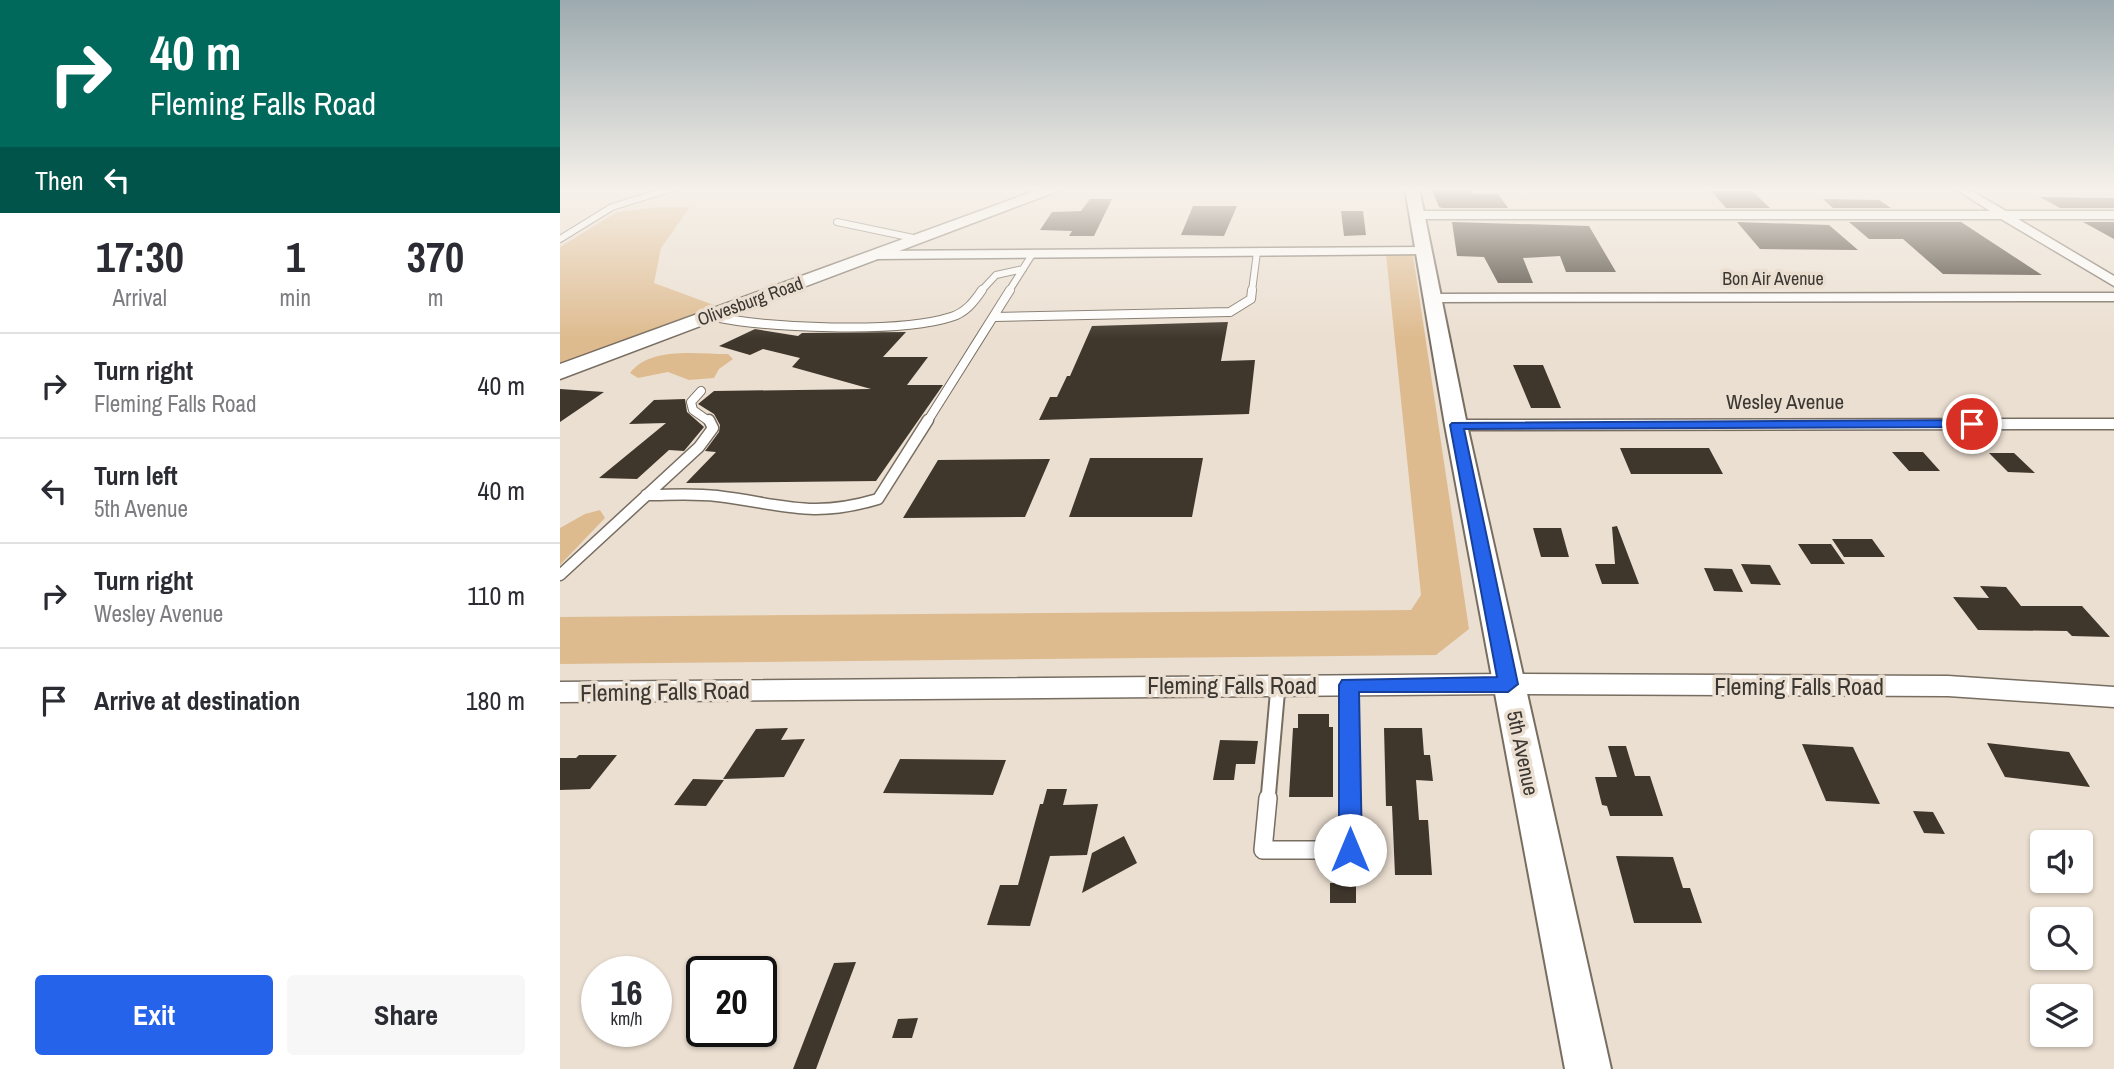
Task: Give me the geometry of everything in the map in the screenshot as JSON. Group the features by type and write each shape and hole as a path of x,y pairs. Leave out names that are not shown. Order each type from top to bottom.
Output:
{"main road":[{"name":"Olivesburg Road","path":"560,372 921,238"}],"street":[{"name":"5th Avenue","path":"1421,238 1508,684 1588,1069"},
{"path":"2041,238 2114,282"},
{"path":"876,254 1423,251"},
{"name":"Bon Air Avenue","path":"1433,298 2114,297"},
{"name":"Wesley Avenue","path":"1456,425 2114,424"},
{"name":"Fleming Falls Road","path":"560,692 1508,684 1948,686 2114,697"}],"lane":[{"path":"913,238 918,239"},
{"path":"994,317 1230,312 1251,299 1257,252"},
{"path":"646,495 720,496 802,513 846,510 878,499 1033,253"},
{"path":"710,316 728,321 778,323 926,324 953,318 967,310 987,281 998,272 1023,269"},
{"path":"560,575 699,447 713,428 707,417 693,410 691,402 701,391"},
{"path":"1278,686 1263,850 1350,850 1349,685"}],"shaded area":[{"path":"575,238 668,238 661,248 654,283 722,308 560,368 560,247"},
{"path":"1386,254 1413,255 1469,629 1436,655 560,664 560,617 1411,610 1421,595"},
{"path":"728,354 733,359 719,369 714,378 689,380 668,372 638,378 630,373 639,364 662,355"},
{"path":"600,510 605,518 560,565 560,528 585,514"}],"building":[{"path":"1454,238 1596,238 1616,272 1566,272 1560,256 1523,258 1533,283 1498,283 1484,257 1457,256"},
{"path":"1751,238 1844,238 1858,250 1760,249"},
{"path":"1985,238 2042,275 1943,274 1903,239 1869,239"},
{"path":"1228,322 1221,361 1255,360 1249,414 1039,420 1050,397 1057,397 1067,376 1070,376 1092,326"},
{"path":"755,329 798,336 802,333 906,332 883,357 928,357 907,385 943,385 876,481 686,483 716,452 705,451 719,432 720,425 714,414 698,404 714,391 871,389 792,367 800,358 763,349 750,355 719,346"},
{"path":"1513,365 1543,365 1561,408 1531,408"},
{"path":"560,389 604,392 560,422"},
{"path":"685,399 687,412 704,427 684,451 669,450 637,479 599,478 666,423 629,424 654,400"},
{"path":"1620,448 1709,448 1723,474 1631,474"},
{"path":"1892,452 1923,452 1940,471 1909,471"},
{"path":"1989,453 2014,453 2035,473 2008,472"},
{"path":"1090,458 1203,458 1192,517 1069,517"},
{"path":"1050,459 1025,517 903,518 938,460"},
{"path":"1617,526 1639,584 1602,584 1595,564 1615,564 1612,527"},
{"path":"1533,528 1561,528 1569,557 1541,557"},
{"path":"1832,539 1872,539 1885,557 1844,557"},
{"path":"1798,544 1831,544 1845,564 1811,564"},
{"path":"1741,564 1770,565 1781,585 1751,584"},
{"path":"1704,568 1732,569 1743,592 1714,591"},
{"path":"1980,586 2006,587 2021,606 2082,606 2110,637 2072,636 2067,631 1978,630 1953,597 1989,598"},
{"path":"1298,714 1329,714 1329,727 1333,727 1333,797 1289,797 1293,728 1298,728"},
{"path":"788,728 781,740 805,739 784,777 723,779 756,729"},
{"path":"1384,728 1422,728 1424,755 1430,755 1433,781 1416,780 1419,820 1428,820 1432,875 1395,875 1392,806 1386,806"},
{"path":"1220,740 1258,741 1255,764 1236,764 1234,780 1213,780"},
{"path":"1987,743 2069,752 2090,787 2005,777"},
{"path":"1802,744 1853,747 1880,804 1826,801"},
{"path":"1608,746 1626,746 1635,776 1650,776 1663,816 1610,816 1607,806 1602,805 1595,777 1617,777"},
{"path":"579,755 617,755 590,789 560,790 560,758 576,758"},
{"path":"900,759 1006,760 993,795 883,793"},
{"path":"693,779 724,780 706,806 674,805"},
{"path":"1047,789 1067,789 1063,805 1098,804 1087,855 1050,856 1030,926 987,925 1000,885 1018,885 1040,804 1043,804"},
{"path":"1913,811 1933,812 1945,834 1924,833"},
{"path":"1124,836 1137,863 1082,893 1092,853"},
{"path":"1616,856 1673,857 1683,888 1690,888 1702,923 1634,923"},
{"path":"1330,883 1356,883 1356,903 1330,903"},
{"path":"856,962 816,1069 793,1069 834,963"},
{"path":"918,1018 912,1038 892,1038 898,1019"}],"route":[{"path":"1350,850 1349,685 1508,684 1456,425 1972,424"}]}
